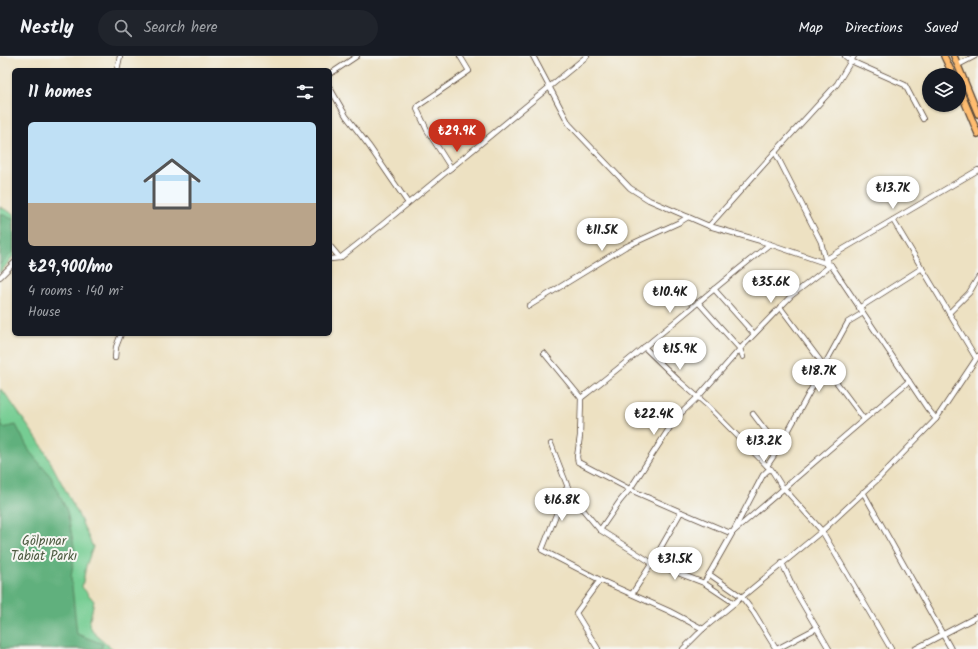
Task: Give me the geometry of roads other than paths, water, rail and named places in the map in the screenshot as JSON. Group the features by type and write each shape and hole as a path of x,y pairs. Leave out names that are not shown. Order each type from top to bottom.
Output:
{"main road":[{"path":"944,56 950,68"},
{"path":"954,56 978,114"},
{"path":"966,105 978,134"}],"street":[{"path":"117,68 120,56"},
{"path":"332,73 357,56"},
{"path":"451,168 427,130 417,109 418,106 469,70 460,56"},
{"path":"533,56 568,124 630,188 648,200 709,226 770,244 828,265"},
{"path":"332,259 340,258 550,88 587,56"},
{"path":"845,56 850,61 905,85 923,119"},
{"path":"709,226 837,84 854,56"},
{"path":"958,64 975,56"},
{"path":"332,92 346,116 369,146 408,203"},
{"path":"775,152 822,242 828,265 936,419"},
{"path":"828,265 828,258 978,170"},
{"path":"529,306 625,247 688,217"},
{"path":"683,649 703,629 822,530 863,492 936,419 977,357 893,220"},
{"path":"581,398 770,244"},
{"path":"332,248 340,258"},
{"path":"0,277 12,265"},
{"path":"600,530 630,489 676,418 698,397 740,349 780,307 828,265"},
{"path":"859,308 922,268"},
{"path":"949,313 969,293 978,278"},
{"path":"714,289 754,334"},
{"path":"698,302 740,349 743,357"},
{"path":"780,307 864,419"},
{"path":"704,583 763,476 769,468 848,322 863,314"},
{"path":"115,358 116,347 120,336"},
{"path":"644,347 698,397 769,468 784,488 822,530 891,649"},
{"path":"544,353 581,398 580,436 577,457 578,462 630,489 728,532 733,532 909,381"},
{"path":"753,414 779,448"},
{"path":"551,444 567,487 574,499 600,530 652,563 704,583 734,603"},
{"path":"567,487 542,550 600,580 703,629"},
{"path":"863,492 951,649"},
{"path":"632,594 652,563 681,512"},
{"path":"782,563 794,590 829,649"},
{"path":"709,574 742,597 777,649 816,628"},
{"path":"598,649 576,613 600,580"},
{"path":"915,649 978,616"}],"park label":[{"name":"Gölpınar Tabiat Parkı","path":"44,548"}]}
